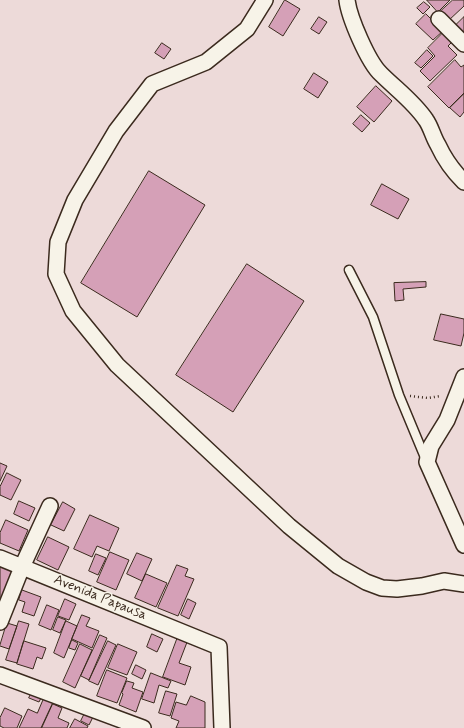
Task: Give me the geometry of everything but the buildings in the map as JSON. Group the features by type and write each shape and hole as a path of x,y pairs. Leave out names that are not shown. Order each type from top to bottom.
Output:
{"street":[{"path":"265,0 246,29 206,62 152,84 116,131 75,200 58,242 56,274 73,312 117,365 289,526 338,566 366,582 382,588 397,589 422,586 444,581 464,584"},
{"path":"347,0 348,8 361,41 379,73 410,101 427,120 438,145 454,171 464,182"},
{"path":"439,19 464,44"},
{"path":"464,377 447,420 431,446 427,462 464,545"},
{"path":"0,622 22,567 50,506"},
{"name":"Avenida Papausa","path":"0,558 219,647 222,728"},
{"path":"0,675 143,728"}],"lane":[{"path":"350,270 373,317 399,395 427,462"}],"path":[{"path":"399,395 428,398 458,394"}]}
